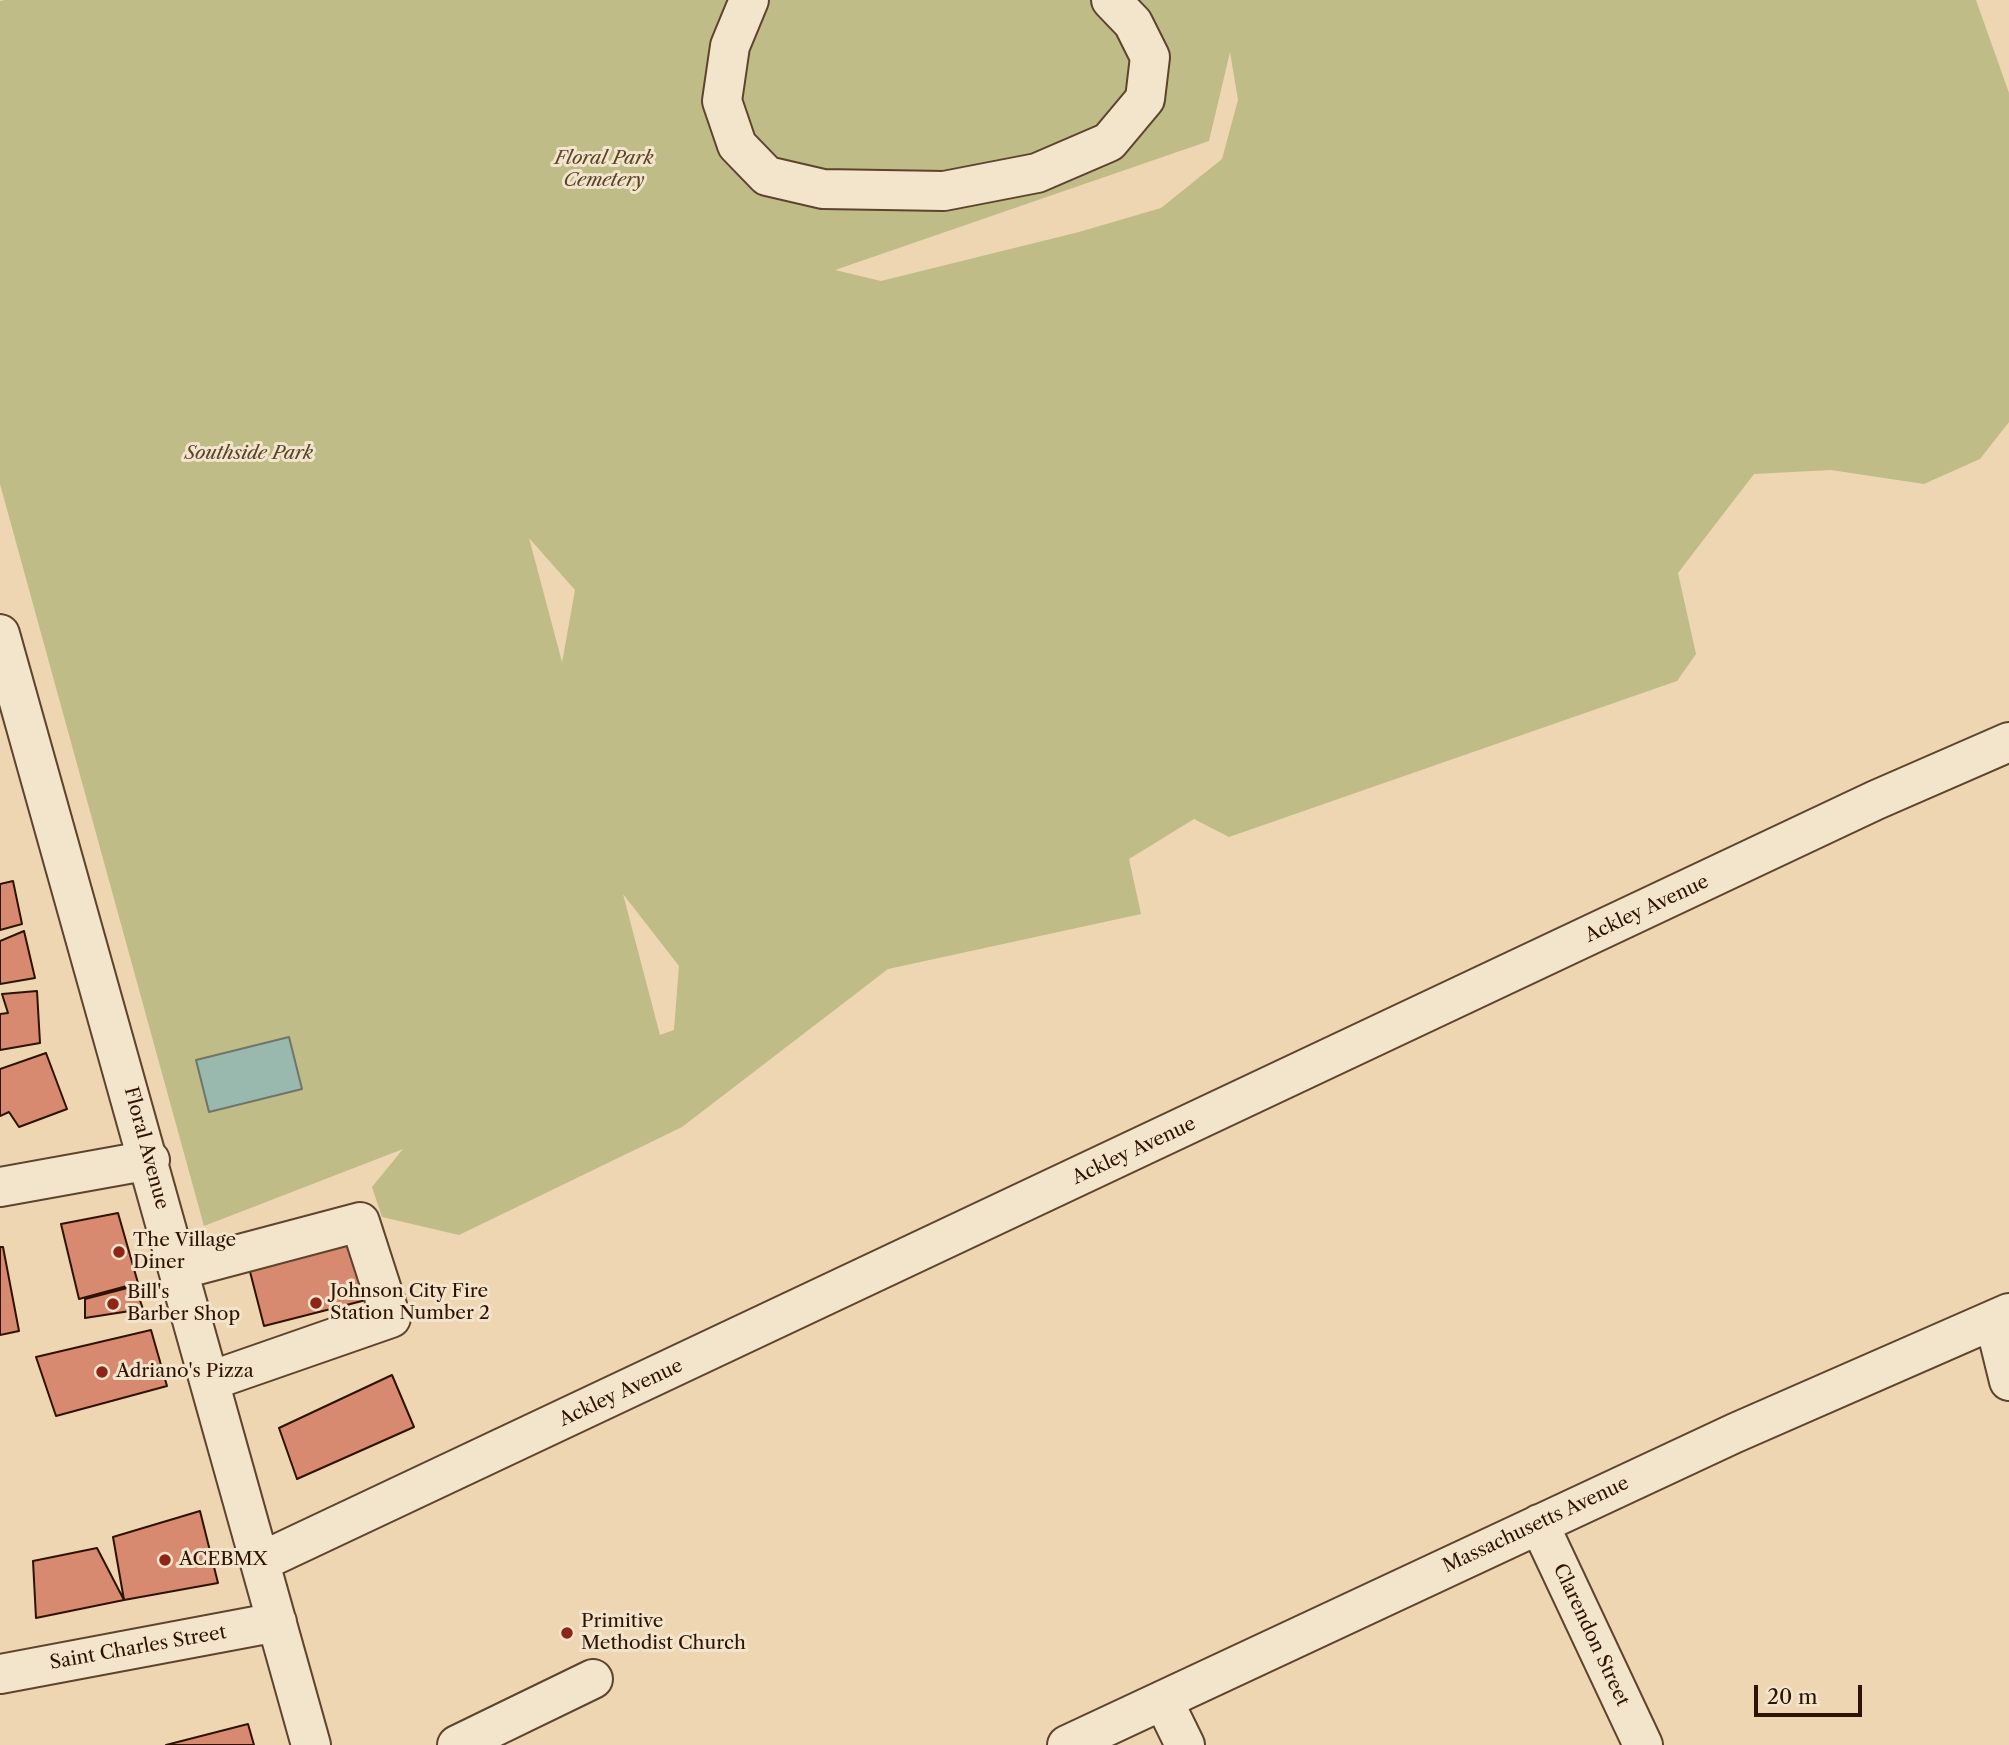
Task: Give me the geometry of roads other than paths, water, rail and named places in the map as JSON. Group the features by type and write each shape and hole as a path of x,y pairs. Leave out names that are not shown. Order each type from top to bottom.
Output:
{"street":[{"path":"749,0 730,46 722,101 737,145 767,176 823,189 944,191 1037,173 1110,142 1145,100 1150,57 1133,23 1111,0"},
{"name":"Floral Avenue","path":"0,634 8,695 149,1160 311,1745"},
{"name":"Ackley Avenue","path":"260,1562 1863,806 2009,742"},
{"path":"0,1187 149,1160"},
{"path":"179,1270 360,1222 391,1318 210,1381"},
{"path":"2001,1316 2009,1381"},
{"name":"Massachusetts Avenue","path":"1067,1745 1735,1433 2001,1316"},
{"name":"Clarendon Street","path":"1539,1524 1643,1745"},
{"name":"Saint Charles Street","path":"0,1674 277,1622"},
{"path":"457,1745 593,1679"},
{"path":"1163,1700 1185,1745"}],"water":[{"path":"289,1037 302,1089 209,1112 196,1060"}],"place":[{"name":"The Village Diner","path":"119,1252"},
{"name":"Johnson City Fire Station Number 2","path":"316,1303"},
{"name":"Bill's Barber Shop","path":"113,1304"},
{"name":"Adriano's Pizza","path":"102,1372"},
{"name":"ACEBMX","path":"165,1560"},
{"name":"Primitive Methodist Church","path":"567,1633"}],"park label":[{"name":"Floral Park Cemetery","path":"604,170"},
{"name":"Southside Park","path":"249,454"}]}
